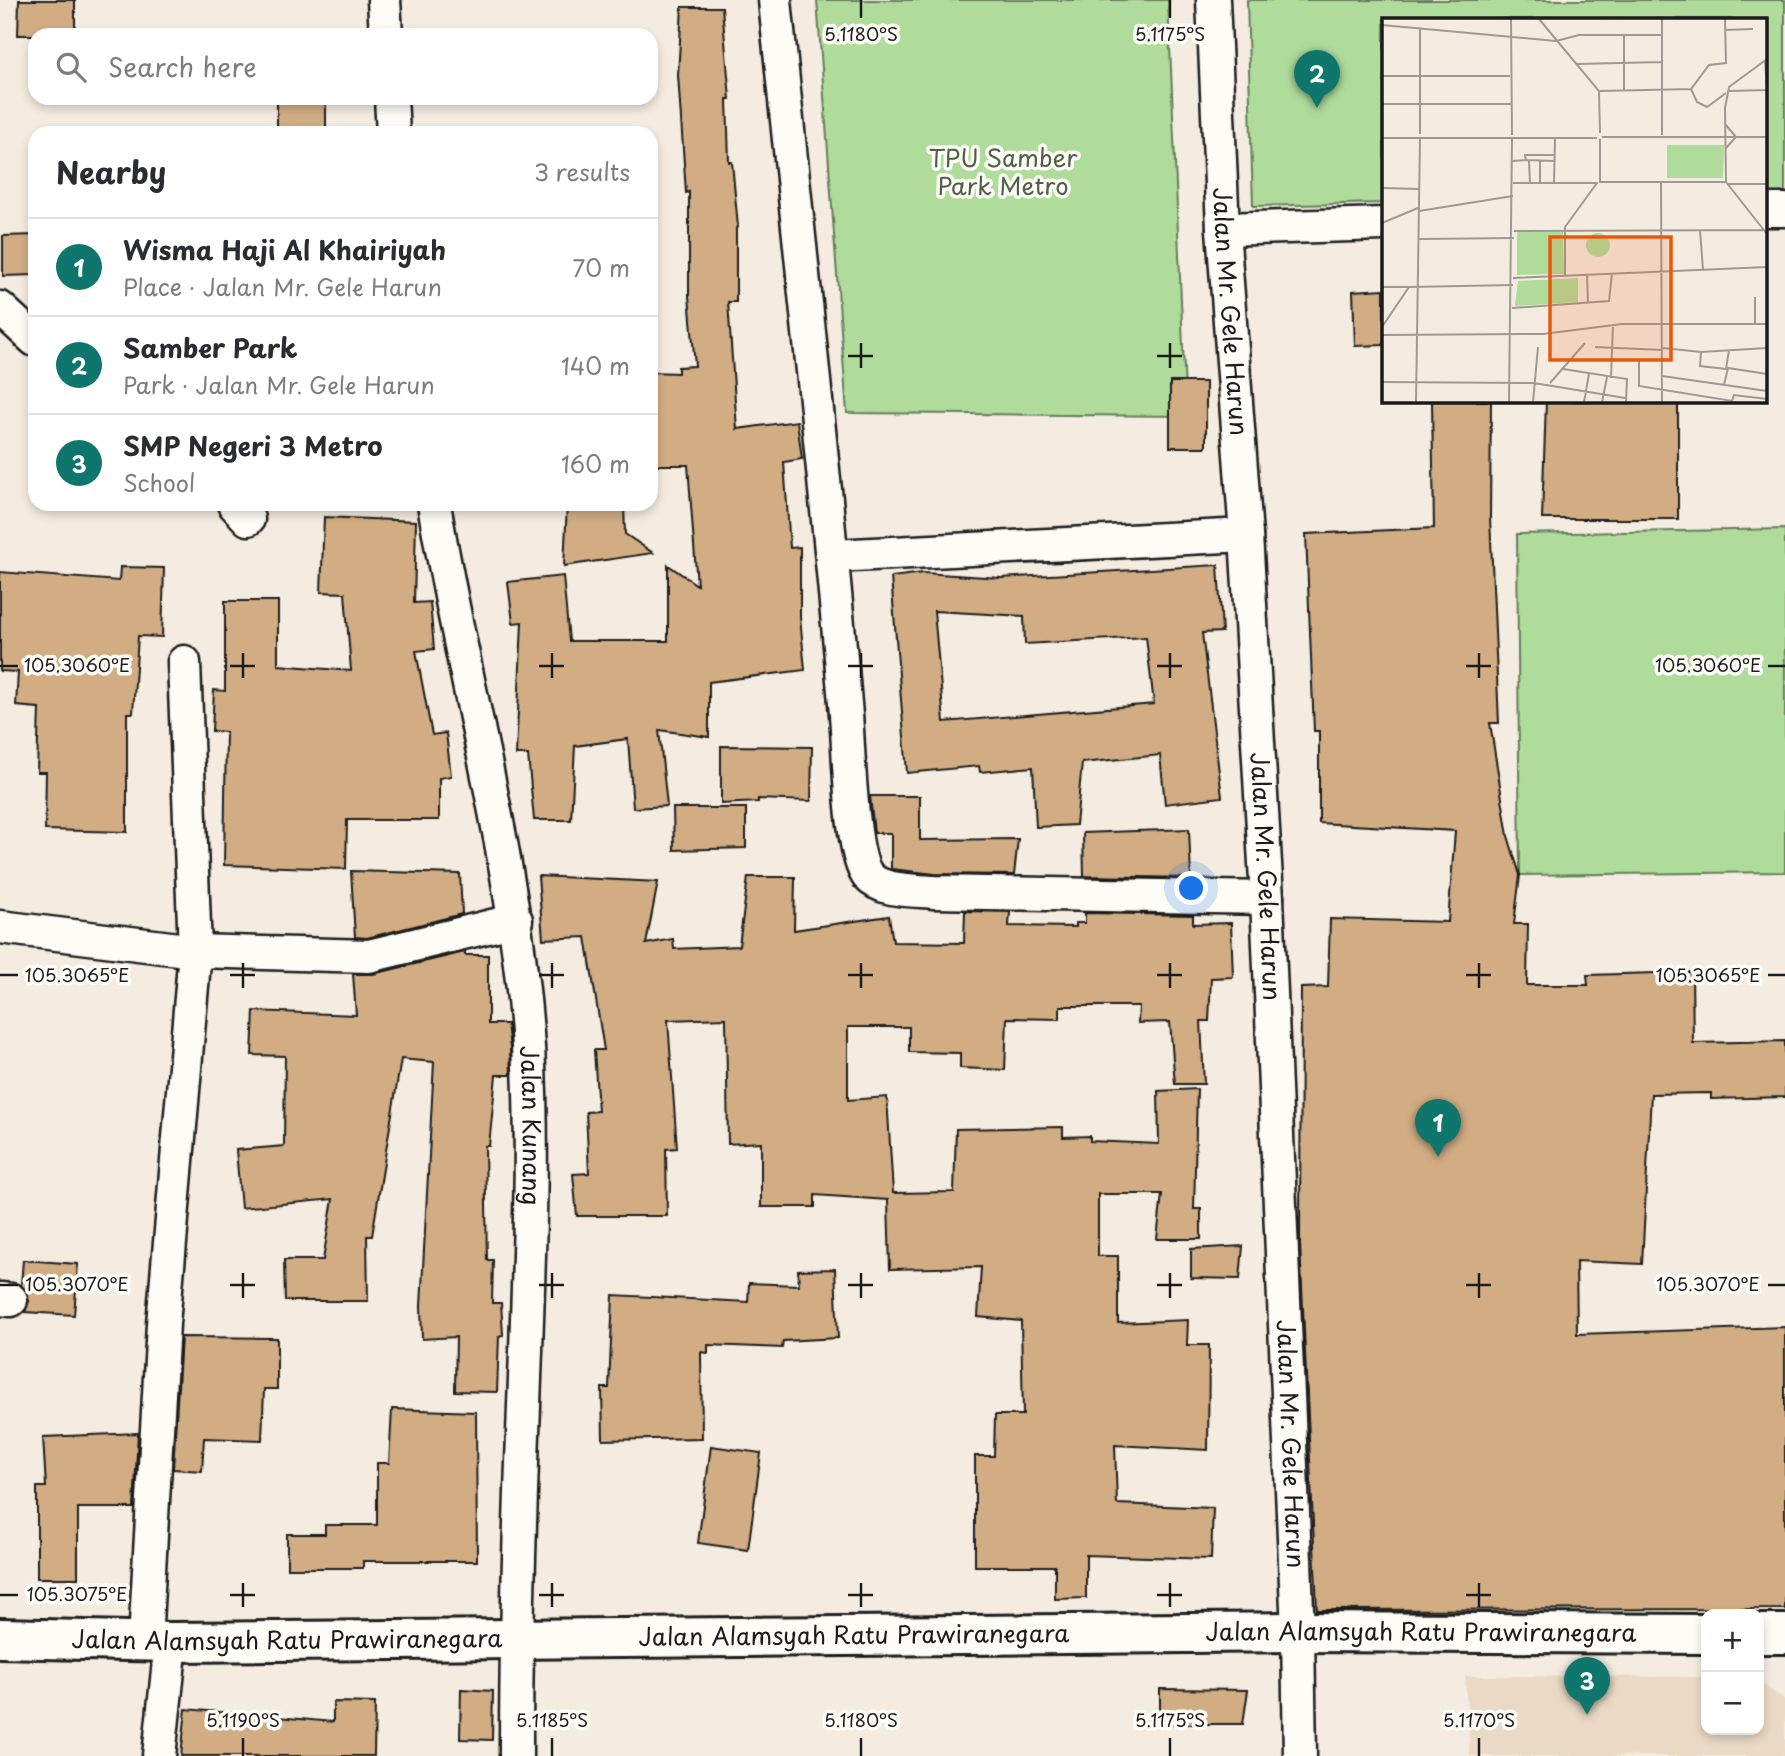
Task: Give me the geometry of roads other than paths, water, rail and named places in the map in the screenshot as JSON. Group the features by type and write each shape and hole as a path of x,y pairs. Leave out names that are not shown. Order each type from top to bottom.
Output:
{"main road":[{"name":"Jalan Alamsyah Ratu Prawiranegara","path":"0,1638 158,1641 1298,1632 1701,1634"},
{"path":"1764,1634 1785,1634"}],"street":[{"path":"384,0 386,28"},
{"path":"775,0 833,556 859,853 869,876 888,887 934,892 1267,898"},
{"name":"Jalan Mr. Gele Harun","path":"1213,0 1223,229 1246,535 1267,898 1298,1632 1300,1756"},
{"path":"391,105 393,126"},
{"path":"1223,229 1382,224"},
{"path":"0,308 28,334"},
{"name":"Jalan Kunang","path":"435,511 495,801 516,920 528,1049 529,1252 516,1640 516,1756"},
{"path":"833,556 1246,535"},
{"path":"159,1756 163,1324 195,951 184,662"},
{"path":"0,927 195,951 369,956 516,920"}],"place":[{"name":"Samber Park","path":"1317,108"},
{"name":"Wisma Haji Al Khairiyah","path":"1438,1157"},
{"name":"SMP Negeri 3 Metro","path":"1587,1715"}],"park label":[{"name":"TPU Samber Park Metro","path":"1003,173"}]}
